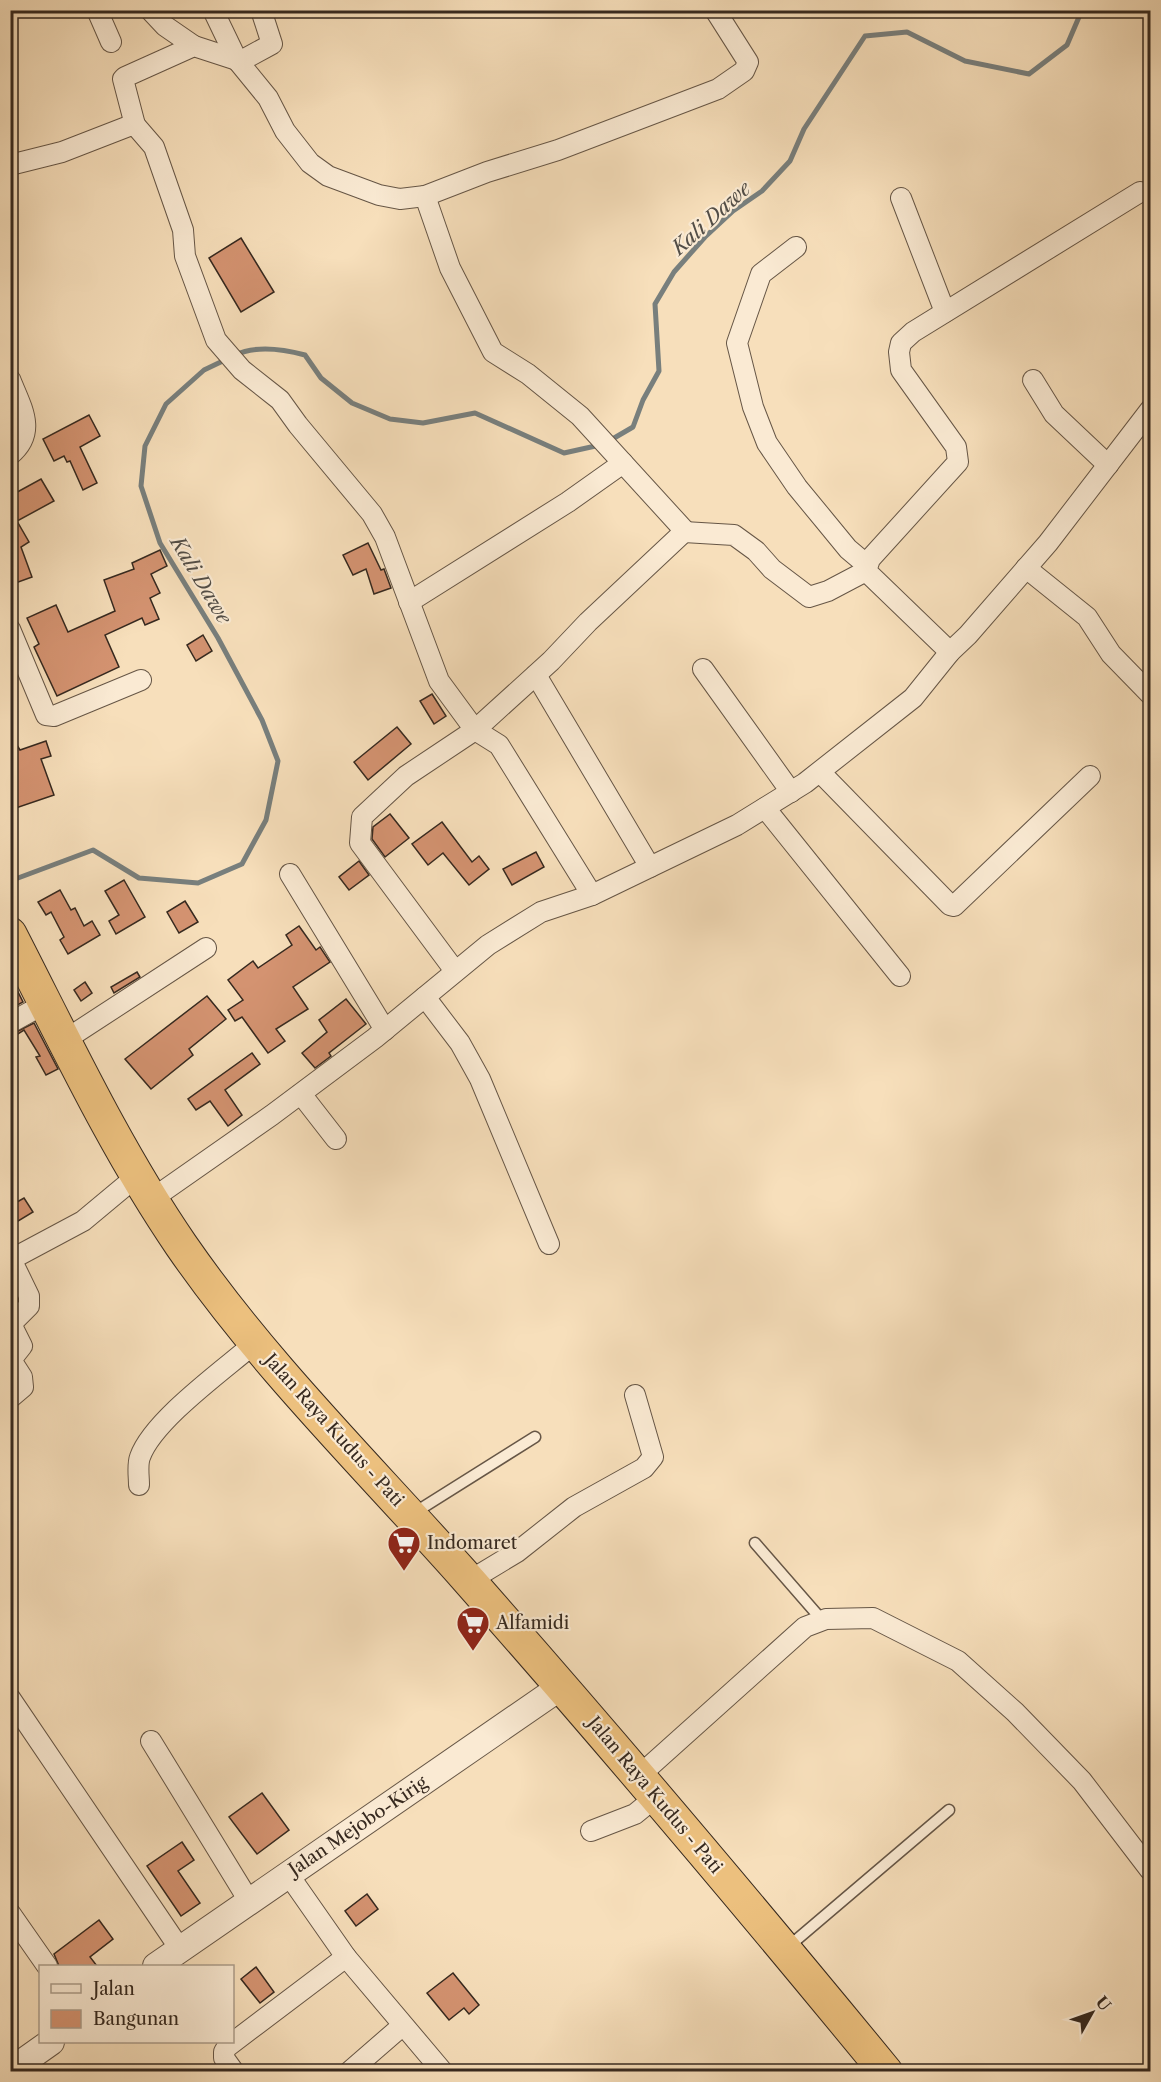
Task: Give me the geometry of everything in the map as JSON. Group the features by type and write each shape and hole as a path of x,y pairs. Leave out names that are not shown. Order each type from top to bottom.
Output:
{"highway":[{"name":"Jalan Raya Kudus - Pati","path":"10,934 144,1187 182,1245 256,1342 308,1404 411,1515 649,1786 886,2072"}],"street":[{"path":"97,10 111,42"},
{"path":"150,10 165,26 194,46 238,61 272,44 261,10"},
{"path":"213,10 238,61 268,98 285,131 310,163 328,176 379,195 400,199 425,196 487,172 558,150 718,89 744,71 748,62 715,10"},
{"path":"194,46 123,79 135,125 154,147 183,230 185,256 216,340 242,370 280,400 372,514 385,537 439,681 475,730 499,745 592,895"},
{"path":"10,165 62,152 135,125"},
{"path":"425,196 450,268 493,352 528,374 580,416 684,532 734,535 809,597 828,591 866,568 958,462 956,447 901,370 899,352 901,343 913,332 1140,192"},
{"path":"901,198 945,312"},
{"path":"796,247 760,274 737,343 753,407 767,443 797,487 848,549 950,652"},
{"path":"1033,380 1054,414 1108,465"},
{"path":"10,455 21,446 27,420 12,388"},
{"path":"10,1398 23,1387 22,1377 11,1360 22,1346 14,1328 14,1321 28,1305 29,1296 11,1260 144,1187 301,1094 385,1030 488,945 541,912 592,895 737,825 820,772 913,698 950,652 968,635 1026,568 1108,465 1146,424"},
{"path":"408,602 568,502 623,463"},
{"path":"456,971 360,843 359,832 362,817 406,776 475,730 536,675 588,622 684,532"},
{"path":"1026,568 1087,617 1112,654 1150,694"},
{"path":"10,629 46,716 54,716 141,680"},
{"path":"703,669 791,792"},
{"path":"536,675 651,867"},
{"path":"820,772 950,905 954,906 1090,776"},
{"path":"765,808 900,976"},
{"path":"290,874 385,1030"},
{"path":"65,1041 206,948"},
{"path":"425,997 460,1043 480,1078 549,1244"},
{"path":"10,1023 45,1003"},
{"path":"301,1094 336,1140"},
{"path":"139,1485 139,1459 148,1440 165,1421 256,1342"},
{"path":"469,1581 517,1552 574,1507 645,1468 653,1457 652,1447 635,1395"},
{"path":"591,1831 635,1814 649,1786 805,1627 822,1620 848,1616 873,1617 958,1661 1014,1712 1082,1781 1150,1870"},
{"name":"Jalan Mejobo-Kirig","path":"157,1965 562,1686"},
{"path":"10,1698 180,1949"},
{"path":"151,1741 249,1901"},
{"path":"288,1874 346,1957 443,2072"},
{"path":"10,1913 46,1965"},
{"path":"234,2042 346,1957"},
{"path":"349,2072 402,2026"},
{"path":"16,2070 50,2043"},
{"path":"232,2043 224,2052 224,2058 234,2072"}],"lane":[{"path":"411,1515 535,1437"},
{"path":"755,1543 822,1620"},
{"path":"785,1949 949,1810"}],"building":[{"path":"241,238 274,292 241,312 209,258"},
{"path":"89,415 100,436 80,447 97,483 83,490 70,461 67,462 64,456 54,461 43,439"},
{"path":"41,479 54,501 17,521 29,542 21,547 32,577 10,585 10,496"},
{"path":"368,543 381,570 384,569 391,588 374,594 366,569 353,575 343,555"},
{"path":"160,550 167,566 151,574 160,593 150,598 159,619 145,625 142,618 105,635 119,667 57,696 34,647 39,644 27,618 56,605 68,632 115,611 104,580 134,569 132,563"},
{"path":"203,635 212,651 196,661 187,645"},
{"path":"432,694 446,716 434,724 420,701"},
{"path":"397,727 411,744 368,780 354,762"},
{"path":"10,734 20,750 46,741 51,756 41,759 54,795 10,810"},
{"path":"390,814 409,838 385,857 372,839 373,827"},
{"path":"442,822 472,862 479,856 489,869 469,885 443,853 428,865 412,844"},
{"path":"536,852 544,867 512,885 503,869"},
{"path":"359,861 369,875 349,890 339,877"},
{"path":"124,880 145,917 116,934 109,921 119,915 105,891"},
{"path":"60,890 71,910 75,908 84,926 92,921 100,935 68,954 60,940 64,937 51,912 46,915 38,902"},
{"path":"185,901 198,922 179,933 167,912"},
{"path":"299,926 316,950 320,947 330,962 293,987 308,1009 276,1029 285,1041 268,1053 242,1017 235,1021 228,1010 243,1000 228,980 253,961 258,968 292,945 286,935"},
{"path":"137,972 140,977 114,993 111,987"},
{"path":"10,976 23,1002 10,1009"},
{"path":"85,982 92,993 81,1001 74,990"},
{"path":"207,996 226,1019 189,1049 193,1055 151,1089 125,1059"},
{"path":"346,999 366,1024 329,1053 331,1056 315,1068 302,1053 327,1032 319,1020"},
{"path":"34,1023 58,1069 46,1075 36,1057 40,1056 24,1030 10,1039 10,1035"},
{"path":"252,1053 260,1064 225,1090 242,1115 228,1126 210,1101 196,1110 188,1099"},
{"path":"24,1198 33,1212 10,1226 10,1206"},
{"path":"262,1793 289,1830 257,1854 229,1817"},
{"path":"182,1842 194,1860 178,1871 200,1903 181,1916 147,1866"},
{"path":"367,1894 378,1909 356,1926 345,1911"},
{"path":"99,1920 113,1939 90,1957 96,1965 59,1965 54,1954"},
{"path":"256,1967 274,1992 260,2003 241,1979"},
{"path":"453,1973 479,2005 469,2014 464,2008 449,2020 427,1993"}],"waterway":[{"name":"Kali Dawe","path":"609,441 633,427 643,400 659,371 655,304 674,272 705,237 733,211 762,191 790,161 804,129 865,36 907,32 965,61 1029,74 1067,45 1082,10"},
{"name":"Kali Dawe","path":"235,355 252,350 270,349 305,355 321,378 352,403 390,419 423,423 475,413 564,453 600,445"},
{"name":"Kali Dawe","path":"10,881 93,850 139,878 198,883 242,864 266,820 278,761 262,720 218,638 160,543 141,486 145,446 166,404 204,370 227,359"}],"place":[{"name":"Indomaret","path":"404,1572"},
{"name":"Alfamidi","path":"473,1652"}]}
